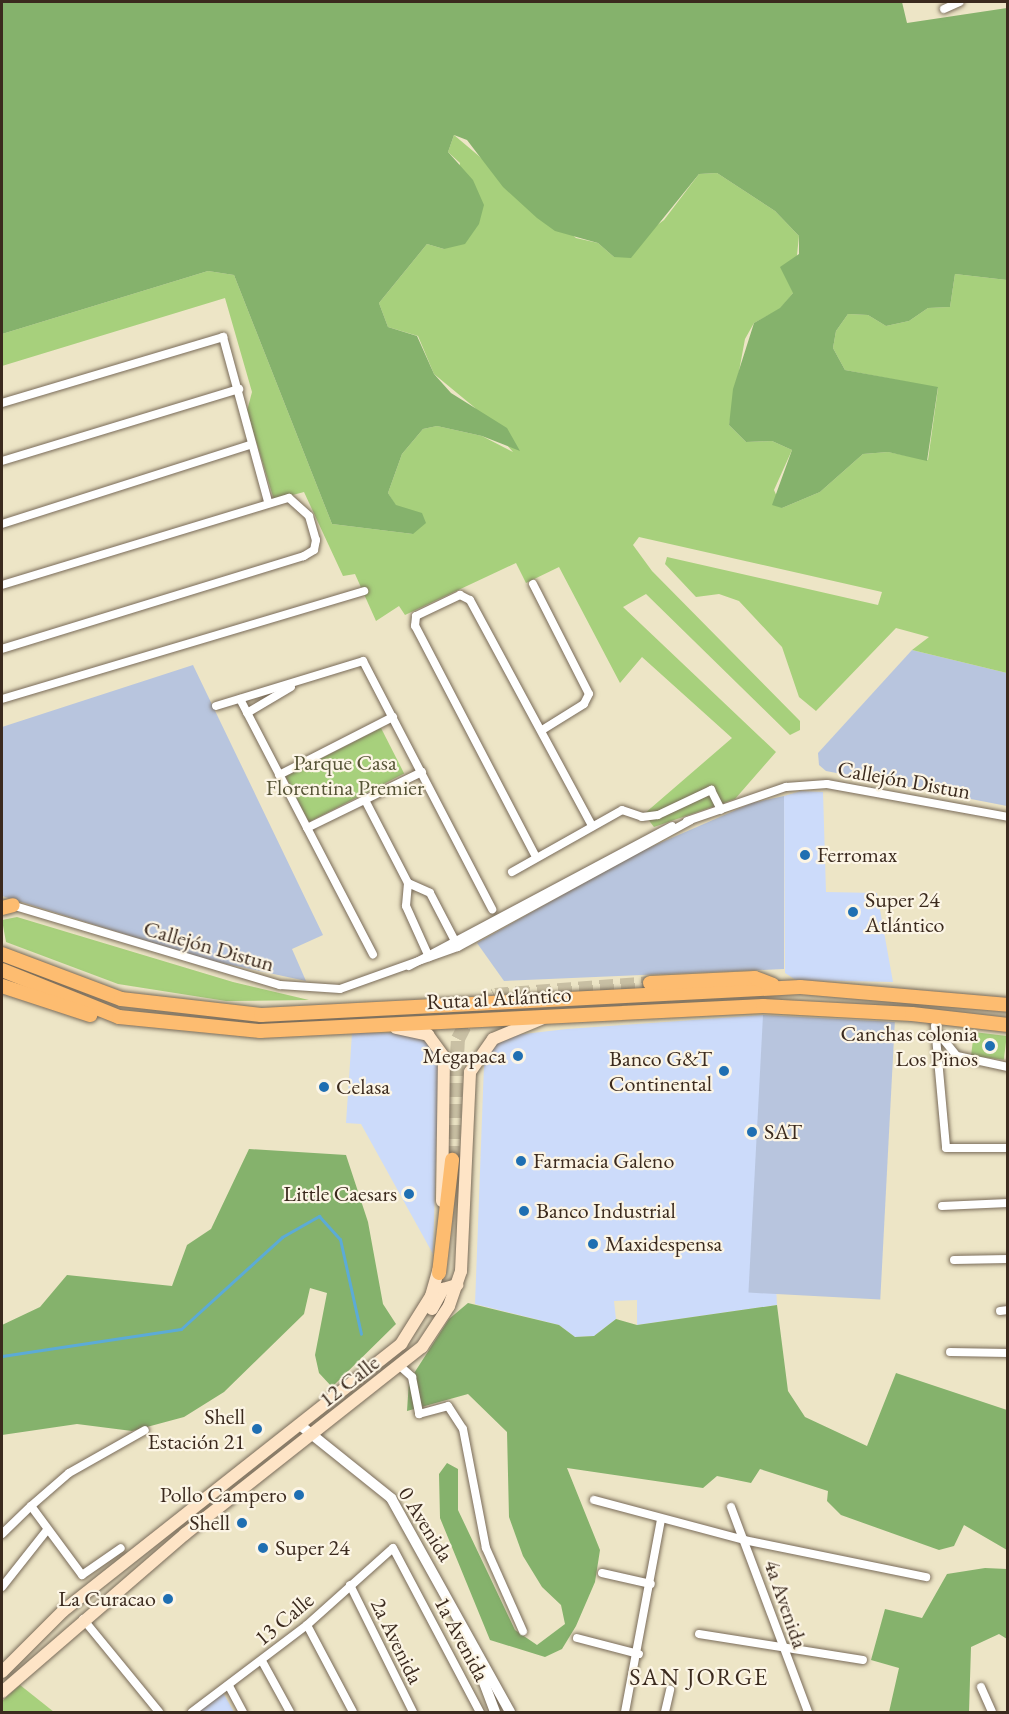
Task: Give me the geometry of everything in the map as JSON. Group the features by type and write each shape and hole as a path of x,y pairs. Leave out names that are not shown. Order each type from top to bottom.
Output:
{"highway":[{"name":"Ruta al Atlántico","path":"2,954 121,999 261,1015 780,988 857,989 1008,1005"},
{"name":"Ruta al Atlántico","path":"2,970 119,1017 260,1031 782,1006 1008,1025"},
{"path":"650,983 754,978 780,988"},
{"path":"2,986 68,1010 119,1017"},
{"path":"439,1273 452,1160"}],"main road":[{"name":"12 Calle","path":"2,1692 83,1619 401,1367 431,1335 458,1285 470,1072 493,1038 549,1016"},
{"name":"12 Calle","path":"2,1672 63,1611 384,1359 414,1329 439,1273 444,1057 437,1043 420,1032 353,1027"},
{"path":"414,1329 444,1289 458,1285"}],"street":[{"path":"944,9 960,2"},
{"path":"2,403 223,337 239,389 250,445 268,502"},
{"path":"2,461 239,389"},
{"path":"2,524 250,445"},
{"path":"2,585 268,502 289,498 300,505 309,516 314,550 2,649"},
{"path":"533,584 589,694 584,704 542,730"},
{"path":"2,699 364,591"},
{"path":"536,857 415,626 416,616 467,596 542,730 592,826"},
{"path":"216,706 363,661 492,909"},
{"path":"247,713 304,679"},
{"path":"240,699 373,955"},
{"path":"279,775 393,717"},
{"path":"307,828 422,772"},
{"name":"Callejón Distun","path":"5,905 280,985 340,989 429,957 690,820 786,787 827,784 1008,818"},
{"path":"512,872 622,810 642,817 658,815 703,790 711,790 721,810"},
{"path":"365,800 408,883 406,906 429,957"},
{"path":"408,883 430,893 456,943"},
{"path":"1008,1067 957,1056 937,1030 946,1148 1008,1148"},
{"path":"942,1206 1008,1203"},
{"path":"954,1260 1008,1259"},
{"path":"950,1352 1008,1353"},
{"path":"401,1367 412,1377 419,1414 448,1406 463,1429 486,1548 523,1631"},
{"name":"0 Avenida","path":"300,1425 311,1438 391,1498 510,1713"},
{"path":"2,1534 31,1506 79,1467 145,1430"},
{"path":"594,1500 661,1520 744,1540 926,1577"},
{"path":"31,1506 47,1530 84,1575 122,1548"},
{"name":"4a Avenida","path":"731,1507 781,1648 808,1713"},
{"path":"625,1713 639,1654 661,1520"},
{"path":"2,1587 47,1530"},
{"name":"13 Calle","path":"192,1713 308,1625 350,1585 395,1550"},
{"name":"1a Avenida","path":"395,1550 480,1713"},
{"path":"602,1573 651,1584"},
{"name":"2a Avenida","path":"350,1585 413,1713"},
{"path":"83,1619 159,1713"},
{"path":"308,1625 353,1713"},
{"path":"699,1634 862,1660"},
{"path":"577,1638 639,1654"},
{"name":"0 Avenida","path":"469,1639 495,1713"},
{"path":"262,1661 290,1713"},
{"path":"229,1686 243,1713"},
{"path":"981,1687 992,1713"},
{"path":"665,1713 670,1690"}],"shaded area":[{"path":"912,650 1007,673 1007,806 826,771 819,765 818,753"},
{"path":"193,665 323,935 292,949 306,981 208,960 2,896 2,727"},
{"path":"801,791 823,792 826,892 877,893 893,982 796,980 785,973 784,796"},
{"path":"784,796 784,969 504,981 477,943 637,853 752,803"},
{"path":"763,1015 777,1305 637,1325 637,1300 614,1301 616,1319 594,1336 575,1337 559,1325 475,1304 484,1065 490,1047 505,1036 567,1029"},
{"path":"763,1015 895,1022 880,1300 748,1293"},
{"path":"352,1033 405,1033 426,1040 439,1059 433,1254 361,1124 346,1123"},
{"path":"222,1691 234,1712 195,1712"}],"green space":[{"path":"2,2 902,2 907,23 1007,8 1007,280 955,274 950,307 928,308 909,321 886,326 868,315 848,314 836,331 833,348 845,370 938,387 927,461 888,452 863,454 820,492 782,508 772,505 792,450 772,441 746,442 729,425 733,389 754,323 780,308 793,293 780,267 799,254 799,236 775,211 717,173 699,174 631,258 614,257 598,243 555,231 537,218 503,187 467,140 454,135 448,152 473,180 484,205 479,224 465,244 444,249 427,244 379,303 388,327 417,336 434,374 451,393 507,428 520,451 482,436 437,426 423,429 402,454 388,493 396,505 422,513 426,523 413,534 332,524 234,275 208,271 2,334"},
{"path":"454,135 576,238 598,243 614,257 664,220 699,174 717,173 775,211 799,236 793,293 780,309 754,323 745,339 729,425 746,442 772,441 792,450 774,490 782,508 820,492 863,454 888,452 928,460 938,388 845,370 833,348 836,331 848,314 868,315 886,326 909,321 928,308 950,307 955,274 1007,280 1007,673 912,650 929,637 896,628 816,711 799,697 782,647 739,601 719,594 696,597 665,564 667,557 878,605 882,592 639,537 633,545 652,571 800,721 800,730 790,735 646,594 623,607 776,752 735,799 654,827 644,814 732,738 642,657 620,683 559,567 526,583 516,563 405,615 399,606 376,621 355,574 343,576 304,492 274,500 247,411 252,392 225,298 2,366 2,334 208,271 234,275 332,524 413,534 388,493 402,454 423,429 437,426 482,436 513,452 474,407 434,374 418,336 388,327 379,303 427,244 444,249 460,163 448,152"},
{"name":"Parque Casa Florentina Premier","path":"381,728 404,773 309,822 286,777"},
{"path":"17,917 233,982 309,1000 226,1001 118,984 6,942 2,920"},
{"name":"Canchas colonia Los Pinos","path":"974,1032 1007,1036 1004,1060 971,1056"},
{"path":"249,1149 346,1155 368,1222 383,1304 396,1324 332,1387 319,1373 315,1355 327,1293 310,1288 304,1314 224,1392 184,1417 132,1431 77,1424 2,1435 2,1325 40,1307 67,1275 172,1286 187,1245 211,1229"},
{"path":"468,1303 559,1325 575,1337 594,1336 616,1319 637,1325 777,1305 788,1391 805,1417 867,1446 896,1373 1007,1410 1007,1550 964,1525 954,1546 939,1550 841,1515 827,1501 828,1491 760,1469 751,1483 717,1476 703,1488 567,1468 600,1550 595,1582 576,1626 562,1649 545,1657 490,1640 440,1518 439,1474 447,1463 458,1469 458,1510 515,1630 537,1645 565,1624 561,1605 542,1587 523,1556 509,1517 507,1432 468,1394 407,1411 409,1381 449,1319"},
{"path":"985,1568 1007,1569 1007,1639 999,1634 971,1647 969,1712 889,1712 899,1668 871,1660 885,1609 922,1618 947,1574"},
{"path":"20,1685 54,1712 2,1712 2,1701"}],"waterway":[{"path":"2,1356 181,1329 282,1237 319,1216 340,1239 361,1334"}],"tunnel":[{"path":"452,1160 458,1039 475,1005 495,995 650,983"}],"place":[{"name":"Ferromax","path":"805,855"},
{"name":"Super 24 Atlántico","path":"853,912"},
{"name":"Canchas colonia Los Pinos","path":"990,1046"},
{"name":"Megapaca","path":"518,1056"},
{"name":"Banco G&T Continental","path":"724,1071"},
{"name":"Celasa","path":"324,1087"},
{"name":"SAT","path":"752,1132"},
{"name":"Farmacia Galeno","path":"521,1161"},
{"name":"Little Caesars","path":"409,1194"},
{"name":"Banco Industrial","path":"524,1211"},
{"name":"Maxidespensa","path":"593,1244"},
{"name":"Shell Estación 21","path":"257,1429"},
{"name":"Pollo Campero","path":"299,1495"},
{"name":"Shell","path":"242,1523"},
{"name":"Super 24","path":"263,1548"},
{"name":"La Curacao","path":"168,1599"}],"district":[{"name":"SAN JORGE","path":"699,1677"}]}
